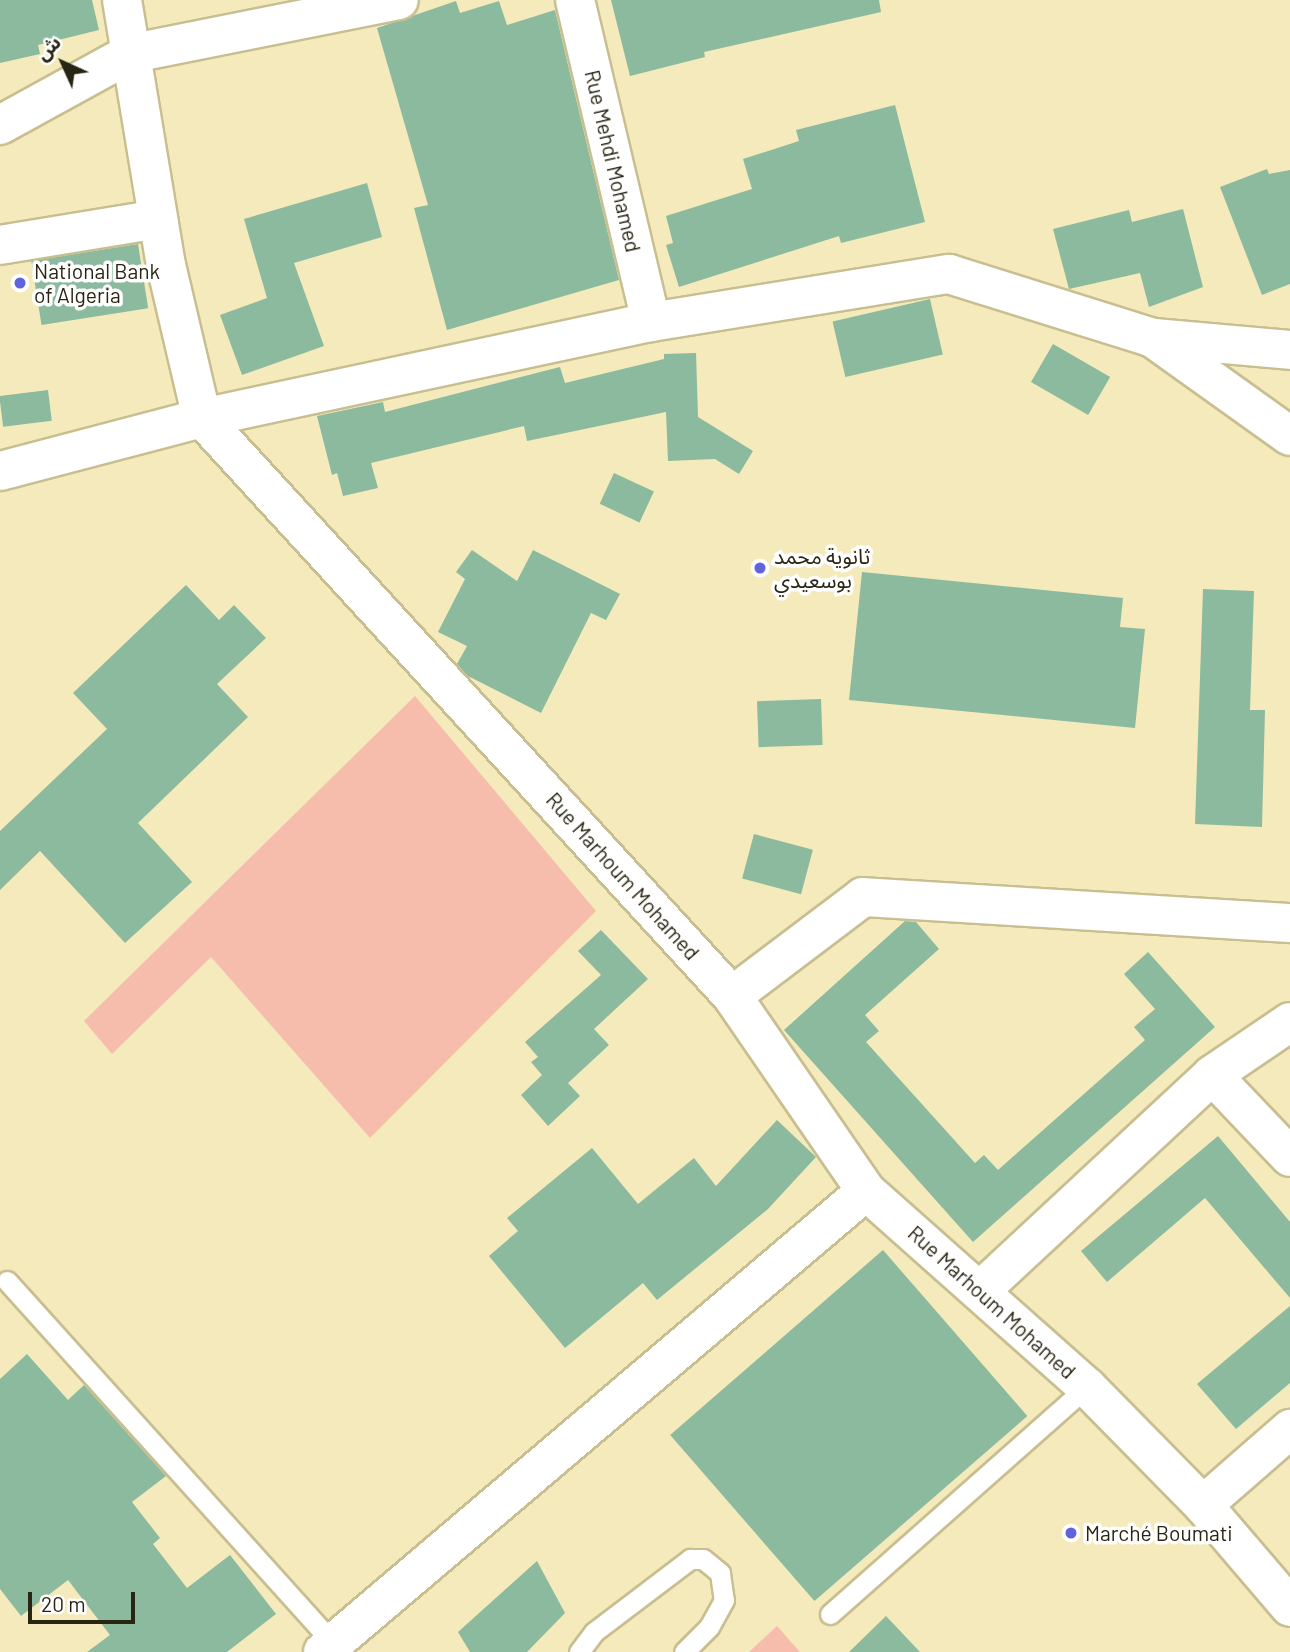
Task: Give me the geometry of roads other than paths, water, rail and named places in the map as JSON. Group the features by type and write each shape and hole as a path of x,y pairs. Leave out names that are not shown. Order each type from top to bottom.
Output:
{"street":[{"path":"121,0 158,219 202,418"},
{"path":"0,125 129,54 399,0"},
{"name":"Rue Mehdi Mohamed","path":"575,0 651,322"},
{"path":"0,245 158,219"},
{"path":"0,471 202,418 651,322 949,274 1153,338 1290,350"},
{"path":"1153,338 1290,436"},
{"name":"Rue Marhoum Mohamed","path":"202,418 732,996 866,1191 982,1289 1087,1387 1203,1505 1290,1607"},
{"path":"732,996 863,897 1290,922"},
{"path":"982,1289 1212,1074 1290,1022"},
{"path":"1212,1074 1290,1157"},
{"path":"332,1649 866,1191"},
{"path":"1203,1505 1290,1429"}],"lane":[{"path":"7,1281 332,1649"},
{"path":"830,1615 1087,1387"},
{"path":"579,1652 594,1632 690,1559 704,1559 720,1573 724,1600 709,1627 684,1652"}],"place":[{"name":"National Bank of Algeria","path":"20,283"},
{"name":"ثانوية محمد بوسعيدي","path":"760,568"},
{"name":"Marché Boumati","path":"1071,1533"}]}
